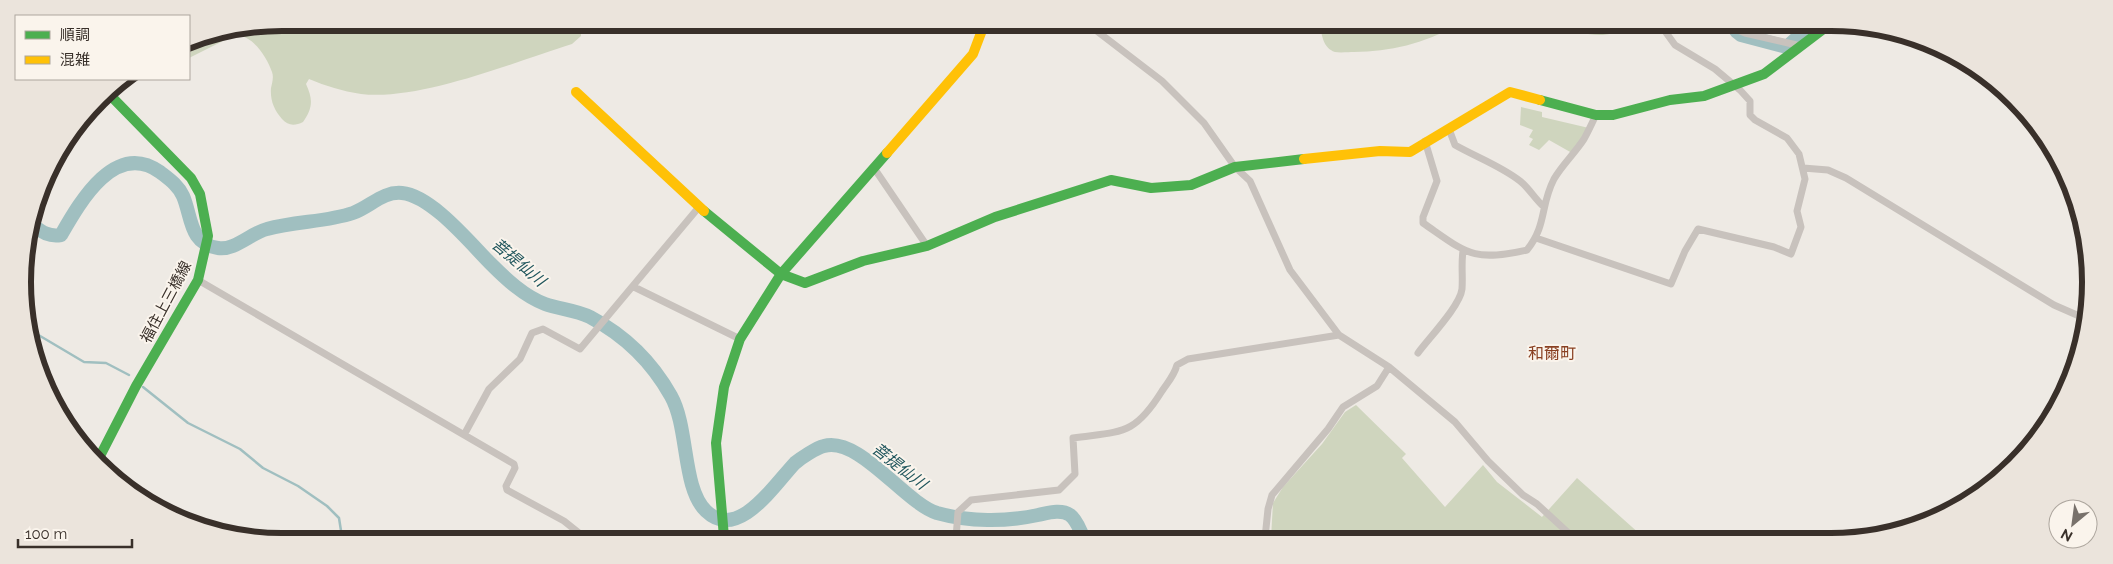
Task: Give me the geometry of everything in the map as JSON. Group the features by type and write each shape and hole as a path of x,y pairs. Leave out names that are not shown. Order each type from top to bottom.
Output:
{"street":[{"path":"724,533 716,443 724,387 740,339 781,274 973,54 982,31"},
{"path":"1097,31 1162,81 1204,123 1235,167 1250,181 1290,270 1339,335 1389,367 1455,422 1502,475 1568,533"},
{"path":"1536,238 1671,284 1685,251 1698,229 1774,247 1791,254 1801,227 1797,211 1803,189 1803,168 1796,147 1770,127 1755,120 1750,115 1750,101 1733,84 1715,69 1675,45 1665,31"},
{"path":"1740,31 1801,46"},
{"path":"576,92 699,207 781,274 805,283 863,261 927,246 995,217 1111,180 1151,188 1191,184 1235,167 1380,150 1410,152 1425,141 1449,129 1482,107 1510,92 1596,115 1613,115 1646,109 1670,100 1704,96 1764,74 1821,31"},
{"name":"福住上三橋線","path":"101,455 136,386 198,280 206,253 208,236 200,194 191,178 112,98"},
{"path":"1425,141 1437,181 1423,218 1423,224 1463,251 1477,255 1501,255 1527,250 1536,238 1542,224 1544,207 1554,180 1584,138 1596,115"},
{"path":"1449,129 1455,145 1511,174 1544,207"},
{"path":"874,168 927,246"},
{"path":"1803,168 1828,170 1846,178 2054,305 2080,316"},
{"path":"464,435 489,390 520,359 532,333 543,329 580,349 634,287 699,207"},
{"path":"1418,353 1462,291 1461,264 1463,251"},
{"path":"198,280 515,466 506,486 507,490 564,521 579,533"},
{"path":"634,287 740,339"},
{"path":"956,533 958,512 972,500 1059,490 1075,474 1073,438 1128,430 1152,408 1175,375 1177,365 1188,359 1339,335"},
{"path":"1266,533 1268,509 1272,495 1328,429 1343,407 1377,386 1389,367"}],"green space":[{"path":"282,31 581,31 581,36 572,44 495,70 411,92 385,95 361,94 334,88 309,79 306,84 311,99 309,112 303,122 292,125 279,116 272,101 271,88 273,78 266,59 252,42 240,36 233,36"},
{"path":"1118,31 1132,31 1126,34"},
{"path":"1321,31 1446,31 1419,42 1367,52 1335,52 1328,48"},
{"path":"1574,31 1617,31 1602,35"},
{"path":"233,36 190,58 190,49"},
{"path":"1521,107 1542,112 1542,117 1589,128 1572,153 1549,140 1539,150 1529,145 1533,139 1529,137 1533,130 1520,125"},
{"path":"1356,405 1406,454 1402,458 1445,507 1483,465 1497,482 1542,517 1577,478 1639,533 1271,533 1273,503 1283,487 1322,444 1345,412"}],"waterway":[{"path":"1736,31 1741,35 1787,47 1805,31"},
{"name":"菩提仙川","path":"37,228 49,235 61,235 78,207 101,179 114,169 128,164 144,164 160,172 173,182 183,196 197,235 202,241 218,248 230,247 267,229 353,213 389,194 402,193 414,196 438,211 497,270 523,292 545,304 590,317 626,341 646,361 671,396 677,409 689,473 698,501 706,511 718,519 731,520 743,515 766,496 795,463 821,447 838,446 852,451 867,460 924,507 937,513 962,518 988,520 1013,519 1063,512 1072,517 1081,533"},
{"path":"37,334 84,362 106,363 129,375"},
{"path":"143,387 188,423 240,449 263,468 298,486 327,506 339,518 341,533"}],"traffic: fast":[{"path":"1540,100 1596,115 1613,115 1670,100 1704,96 1764,74 1821,31"},
{"path":"101,455 136,386 198,280 208,236 200,194 191,178 112,98"},
{"path":"724,533 716,443 724,387 740,339 781,274 887,153"},
{"path":"704,211 781,274 805,283 863,261 927,246 995,217 1111,180 1151,188 1191,185 1235,167 1304,159"}],"traffic: slow":[{"path":"887,153 973,54 982,31"},
{"path":"576,92 704,211"},
{"path":"1304,159 1380,151 1410,152 1510,92 1540,100"}],"district":[{"name":"和爾町","path":"1552,353"}]}
